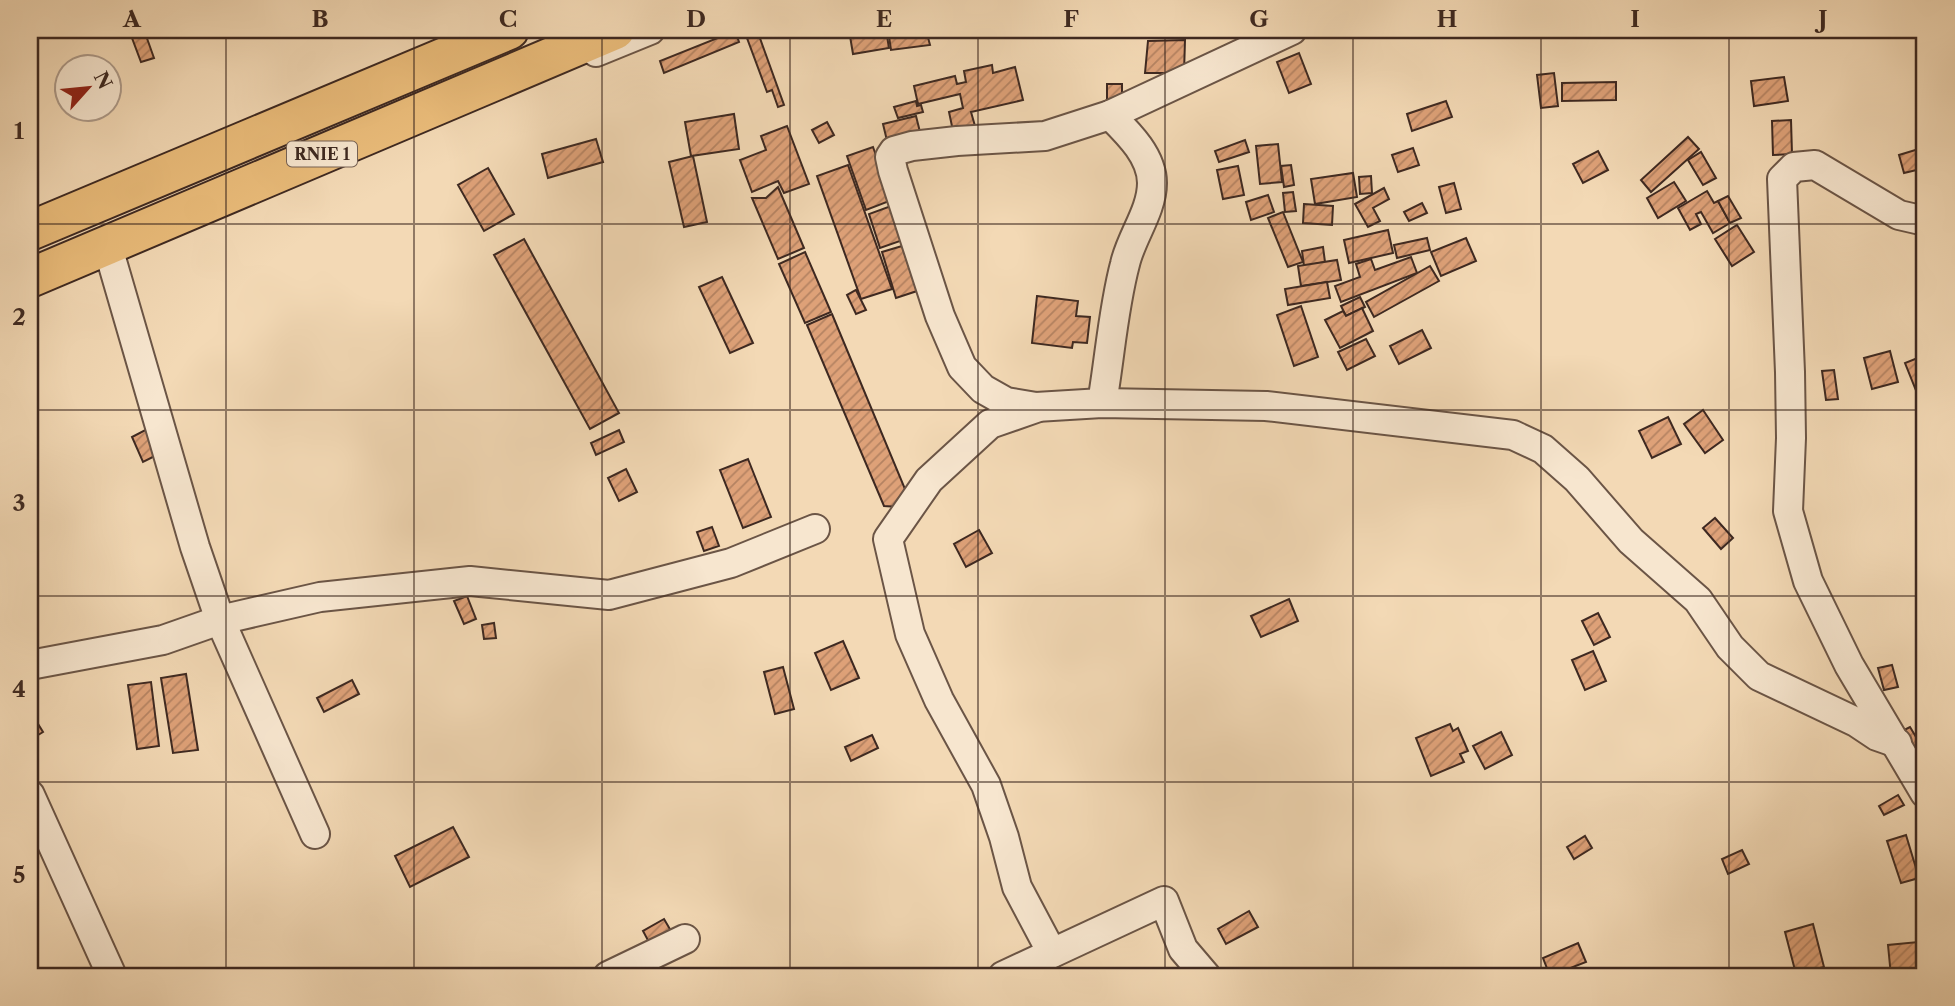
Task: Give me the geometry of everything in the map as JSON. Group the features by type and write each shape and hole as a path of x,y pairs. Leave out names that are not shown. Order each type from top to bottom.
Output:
{"highway":[{"name":"RNIE 1","path":"30,231 509,30"},
{"name":"RNIE 1","path":"30,278 615,30"}],"street":[{"path":"30,292 650,30"},
{"path":"1036,408 1006,401 983,389 962,367 940,316 890,157 894,150 912,146 1045,136 1110,115 1292,30"},
{"path":"1102,403 1125,263 1150,201 1153,181 1147,162 1133,139 1110,115"},
{"path":"1925,221 1899,215 1815,164 1794,167 1782,179 1790,372 1788,511 1808,581 1849,665 1925,793"},
{"path":"111,258 195,547 220,620 315,834"},
{"path":"1052,953 1017,887 1004,837 986,785 939,700 911,634 888,539 929,480 990,424 1036,408 1102,403 1266,407 1513,435 1544,449 1577,479 1631,541 1698,600 1730,647 1759,676 1856,722 1877,736 1897,743"},
{"path":"30,665 163,640 220,620 320,597 470,581 609,595 731,563 815,529"},
{"path":"30,795 112,976"},
{"path":"1003,976 1164,901 1183,949 1206,976"},
{"path":"608,976 685,939"}],"building":[{"path":"129,30 144,30 154,58 141,62"},
{"path":"744,30 757,30 784,105 778,107 772,90 767,92"},
{"path":"849,30 886,30 889,48 853,54"},
{"path":"888,30 926,30 930,45 891,50"},
{"path":"735,31 739,42 664,73 660,61"},
{"path":"1185,40 1184,73 1145,73 1148,41"},
{"path":"1299,53 1311,84 1289,93 1277,62"},
{"path":"992,65 993,73 1015,67 1023,100 971,112 975,126 953,131 949,112 963,108 960,94 918,104 914,86 955,76 957,84 966,82 964,71"},
{"path":"1554,73 1558,106 1541,108 1537,75"},
{"path":"1784,77 1788,101 1754,106 1751,81"},
{"path":"1616,82 1616,100 1562,101 1562,83"},
{"path":"1107,84 1122,84 1122,103 1107,103"},
{"path":"916,101 923,112 898,118 894,107"},
{"path":"1446,101 1452,117 1412,131 1407,114"},
{"path":"734,114 739,149 691,156 685,122"},
{"path":"916,116 922,140 889,149 883,124"},
{"path":"1791,120 1792,154 1773,155 1772,121"},
{"path":"827,122 834,135 819,143 812,130"},
{"path":"787,126 809,184 784,193 778,181 752,192 740,160 766,150 761,136"},
{"path":"1688,137 1699,149 1651,192 1641,180"},
{"path":"596,139 603,162 548,178 542,154"},
{"path":"1245,140 1249,152 1219,162 1215,151"},
{"path":"1278,144 1282,182 1260,184 1256,146"},
{"path":"873,147 892,200 866,210 847,156"},
{"path":"1925,147 1925,168 1904,173 1899,155"},
{"path":"1413,148 1419,165 1398,172 1392,155"},
{"path":"1598,151 1608,170 1583,183 1573,164"},
{"path":"1701,152 1716,178 1703,185 1688,160"},
{"path":"693,156 707,222 684,227 669,162"},
{"path":"848,165 892,289 861,299 817,176"},
{"path":"1291,165 1294,185 1284,187 1281,166"},
{"path":"1238,166 1244,195 1223,199 1217,170"},
{"path":"488,168 514,214 484,231 458,185"},
{"path":"1353,173 1357,197 1315,204 1311,179"},
{"path":"1371,176 1372,193 1360,194 1359,177"},
{"path":"1674,182 1686,201 1658,218 1647,198"},
{"path":"1454,183 1461,209 1446,213 1439,187"},
{"path":"778,187 804,248 778,259 752,198 766,198"},
{"path":"1384,188 1389,199 1373,208 1380,221 1368,227 1355,204"},
{"path":"1707,191 1714,203 1718,201 1730,223 1713,233 1701,212 1696,214 1701,224 1690,230 1678,208"},
{"path":"1293,192 1296,211 1285,212 1283,193"},
{"path":"1268,195 1274,212 1251,220 1246,202"},
{"path":"1728,196 1741,218 1730,223 1718,201"},
{"path":"1422,203 1427,213 1409,221 1404,212"},
{"path":"1304,204 1333,206 1332,225 1303,223"},
{"path":"891,206 903,240 880,248 869,214"},
{"path":"1283,212 1303,262 1288,267 1268,218"},
{"path":"1737,225 1754,252 1732,266 1715,239"},
{"path":"1388,230 1393,253 1349,263 1344,240"},
{"path":"1427,238 1430,250 1397,258 1394,245"},
{"path":"1466,238 1476,261 1441,276 1431,252"},
{"path":"524,239 619,413 590,429 494,255"},
{"path":"902,246 917,291 896,298 882,252"},
{"path":"1323,247 1325,262 1304,266 1302,251"},
{"path":"805,252 831,312 805,323 779,264"},
{"path":"1411,257 1417,273 1341,302 1335,286 1360,277 1356,264 1371,259 1375,270"},
{"path":"1337,260 1341,280 1301,286 1298,266"},
{"path":"1430,266 1439,281 1374,317 1366,302"},
{"path":"722,277 753,343 730,353 699,287"},
{"path":"1327,282 1330,298 1288,305 1285,289"},
{"path":"856,290 866,310 856,314 847,295"},
{"path":"1037,296 1078,301 1076,316 1090,317 1087,343 1073,342 1072,348 1032,343"},
{"path":"1360,297 1365,307 1346,316 1341,306"},
{"path":"1301,306 1318,357 1294,366 1277,315"},
{"path":"1362,308 1373,331 1340,348 1325,320 1343,311 1346,316"},
{"path":"832,314 910,501 899,507 884,506 807,325"},
{"path":"1422,330 1431,348 1399,364 1390,346"},
{"path":"1366,339 1375,356 1347,370 1338,352"},
{"path":"1890,351 1898,382 1872,389 1864,358"},
{"path":"1920,357 1925,369 1925,390 1917,393 1905,363"},
{"path":"1834,370 1838,399 1826,400 1822,371"},
{"path":"1703,410 1723,440 1705,453 1684,424"},
{"path":"1668,417 1681,444 1652,458 1639,431"},
{"path":"151,427 163,452 143,462 132,437"},
{"path":"619,430 624,442 596,455 591,443"},
{"path":"748,459 771,517 743,528 720,470"},
{"path":"626,469 637,492 619,501 608,478"},
{"path":"1715,518 1733,538 1721,549 1703,528"},
{"path":"712,527 719,546 704,551 697,532"},
{"path":"979,530 992,553 966,567 954,544"},
{"path":"467,596 476,619 464,624 454,601"},
{"path":"1289,599 1298,621 1261,637 1251,616"},
{"path":"1598,613 1610,637 1594,645 1582,621"},
{"path":"494,623 496,638 484,639 482,625"},
{"path":"843,641 859,678 831,690 815,653"},
{"path":"1593,651 1606,681 1585,690 1572,660"},
{"path":"1892,665 1898,687 1884,690 1878,668"},
{"path":"783,667 794,709 775,714 764,672"},
{"path":"186,674 198,750 173,753 161,678"},
{"path":"352,680 359,694 324,712 317,698"},
{"path":"151,682 159,746 137,749 128,685"},
{"path":"35,719 43,732 30,740 30,722"},
{"path":"1450,724 1453,731 1458,728 1468,751 1460,754 1464,762 1431,776 1416,738"},
{"path":"1910,727 1925,752 1925,758 1918,763 1900,732"},
{"path":"1501,732 1512,755 1485,769 1473,746"},
{"path":"872,735 878,748 851,761 845,747"},
{"path":"1898,795 1904,805 1884,815 1879,806"},
{"path":"453,827 469,857 410,887 395,856"},
{"path":"1906,835 1919,878 1901,883 1887,841"},
{"path":"1585,836 1592,848 1574,859 1567,847"},
{"path":"1742,850 1749,864 1728,874 1722,859"},
{"path":"1249,911 1258,927 1226,944 1218,929"},
{"path":"664,919 674,936 652,948 643,931"},
{"path":"1813,924 1824,967 1796,974 1785,932"},
{"path":"1918,942 1921,973 1891,976 1888,945"},
{"path":"1578,943 1586,962 1550,976 1543,958"}]}
